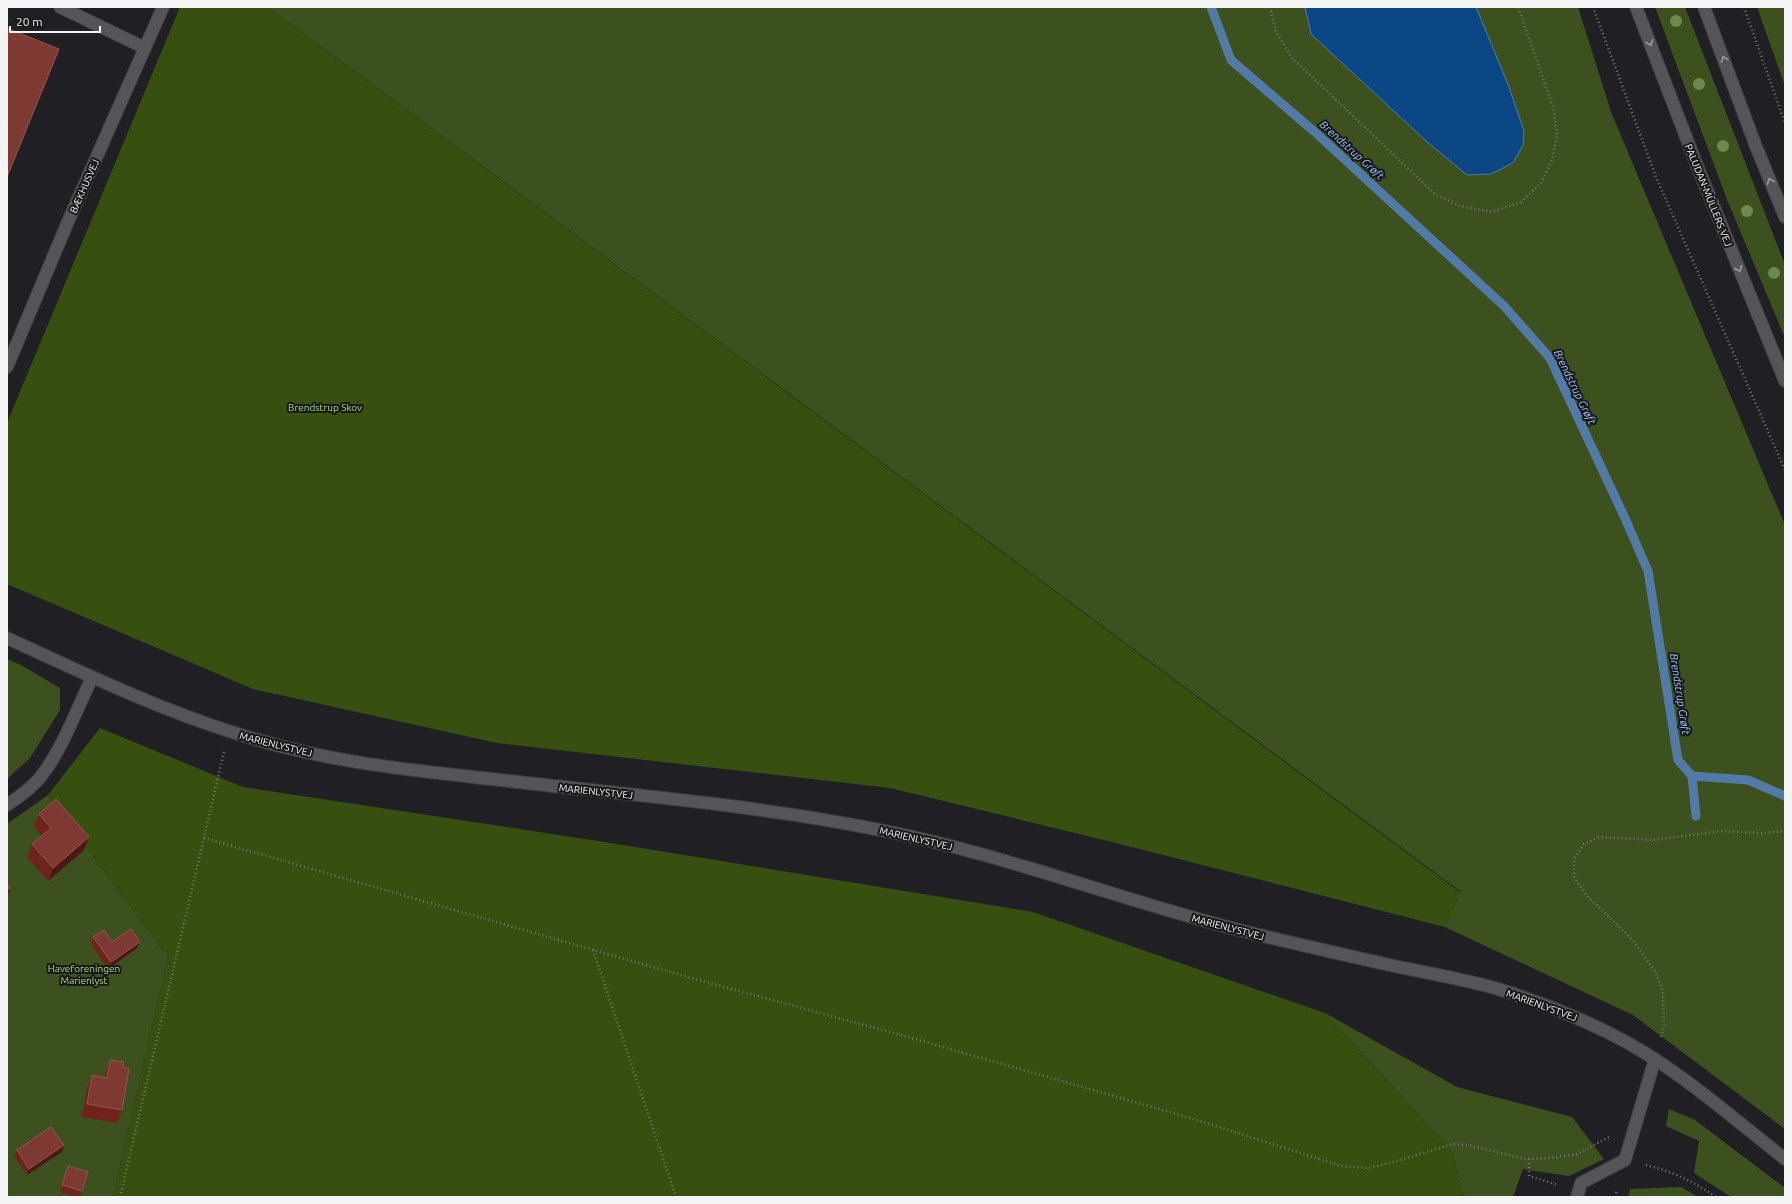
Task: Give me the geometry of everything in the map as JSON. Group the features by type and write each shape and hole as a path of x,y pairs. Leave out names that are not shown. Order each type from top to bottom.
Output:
{"street":[{"path":"60,7 145,48"},
{"name":"BÆKHUSVEJ","path":"7,367 67,224 163,7"},
{"name":"PALUDAN-MÜLLERS VEJ","path":"1636,7 1696,163 1785,381"},
{"path":"1704,7 1755,144 1785,217"},
{"name":"MARIENLYSTVEJ","path":"7,638 92,678 160,707 229,732 305,752 380,766 732,806 876,829 981,853 1215,924 1307,947 1492,987 1540,1003 1580,1020 1611,1034 1655,1058 1785,1159"},
{"path":"7,805 25,793 42,775 55,755 92,678"},
{"path":"1577,1197 1581,1183 1625,1160 1655,1058"}],"path":[{"path":"1270,7 1276,32 1292,58 1435,194 1460,206 1492,212 1521,202 1541,183 1552,160 1557,135 1554,110 1518,7"},
{"path":"1593,7 1656,177 1785,470"},
{"path":"1744,7 1785,123"},
{"path":"120,1197 229,732"},
{"path":"1655,1058 1664,1027 1663,991 1656,973 1632,939 1586,895 1574,877 1574,859 1584,844 1599,837 1653,840 1722,831 1763,833 1785,831"},
{"path":"204,838 593,950 1114,1096 1197,1120 1341,1166 1368,1168 1453,1144 1468,1145 1529,1159 1577,1154 1636,1122"},
{"path":"593,950 676,1197"},
{"path":"1529,1159 1529,1176 1556,1185 1581,1183"},
{"path":"1625,1160 1669,1170 1695,1183 1716,1197"}],"green space":[{"name":"Brendstrup Skov","path":"180,7 268,7 1461,893 1445,927 1108,841 890,788 497,743 253,689 7,584 7,423"},
{"path":"268,7 1578,7 1611,112 1785,525 1785,1129 1633,1015 1445,927 1461,892"},
{"path":"1655,7 1685,7 1785,265 1785,338 1728,202"},
{"path":"1757,7 1785,7 1785,86"},
{"path":"7,659 21,665 60,688 60,710 30,758 7,779"},
{"path":"100,728 243,787 598,841 1033,912 1325,1013 1451,1150 1464,1197 113,1197 168,957 48,795"},
{"name":"Haveforeningen Marienlyst","path":"48,795 168,957 113,1197 7,1197 7,824"},
{"path":"1325,1013 1457,1087 1572,1117 1604,1159 1569,1176 1523,1169 1513,1197 1464,1197 1451,1150"},
{"path":"1669,1109 1695,1120 1785,1188 1785,1197 1731,1197 1694,1173 1699,1141 1666,1126"},
{"path":"1681,1187 1698,1197 1628,1197 1630,1189"}],"water":[{"path":"1305,7 1476,7 1509,87 1524,131 1523,145 1513,163 1491,174 1467,175 1426,141 1311,34"}],"building":[{"path":"7,28 59,49 7,177"},
{"path":"56,799 89,837 53,868 32,844 51,828 39,814"},
{"path":"131,929 140,942 111,962 93,937 104,930 112,942"},
{"path":"110,1060 124,1062 123,1067 129,1069 122,1110 87,1104 92,1075 107,1078"},
{"path":"51,1127 64,1145 29,1169 17,1150"},
{"path":"68,1166 88,1172 82,1191 62,1185"}],"waterway":[{"name":"Brendstrup Grøft","path":"1211,7 1231,60 1316,133 1504,306 1550,358 1648,571 1678,760 1692,776 1748,780 1785,796"},
{"path":"1692,776 1696,816"}]}
